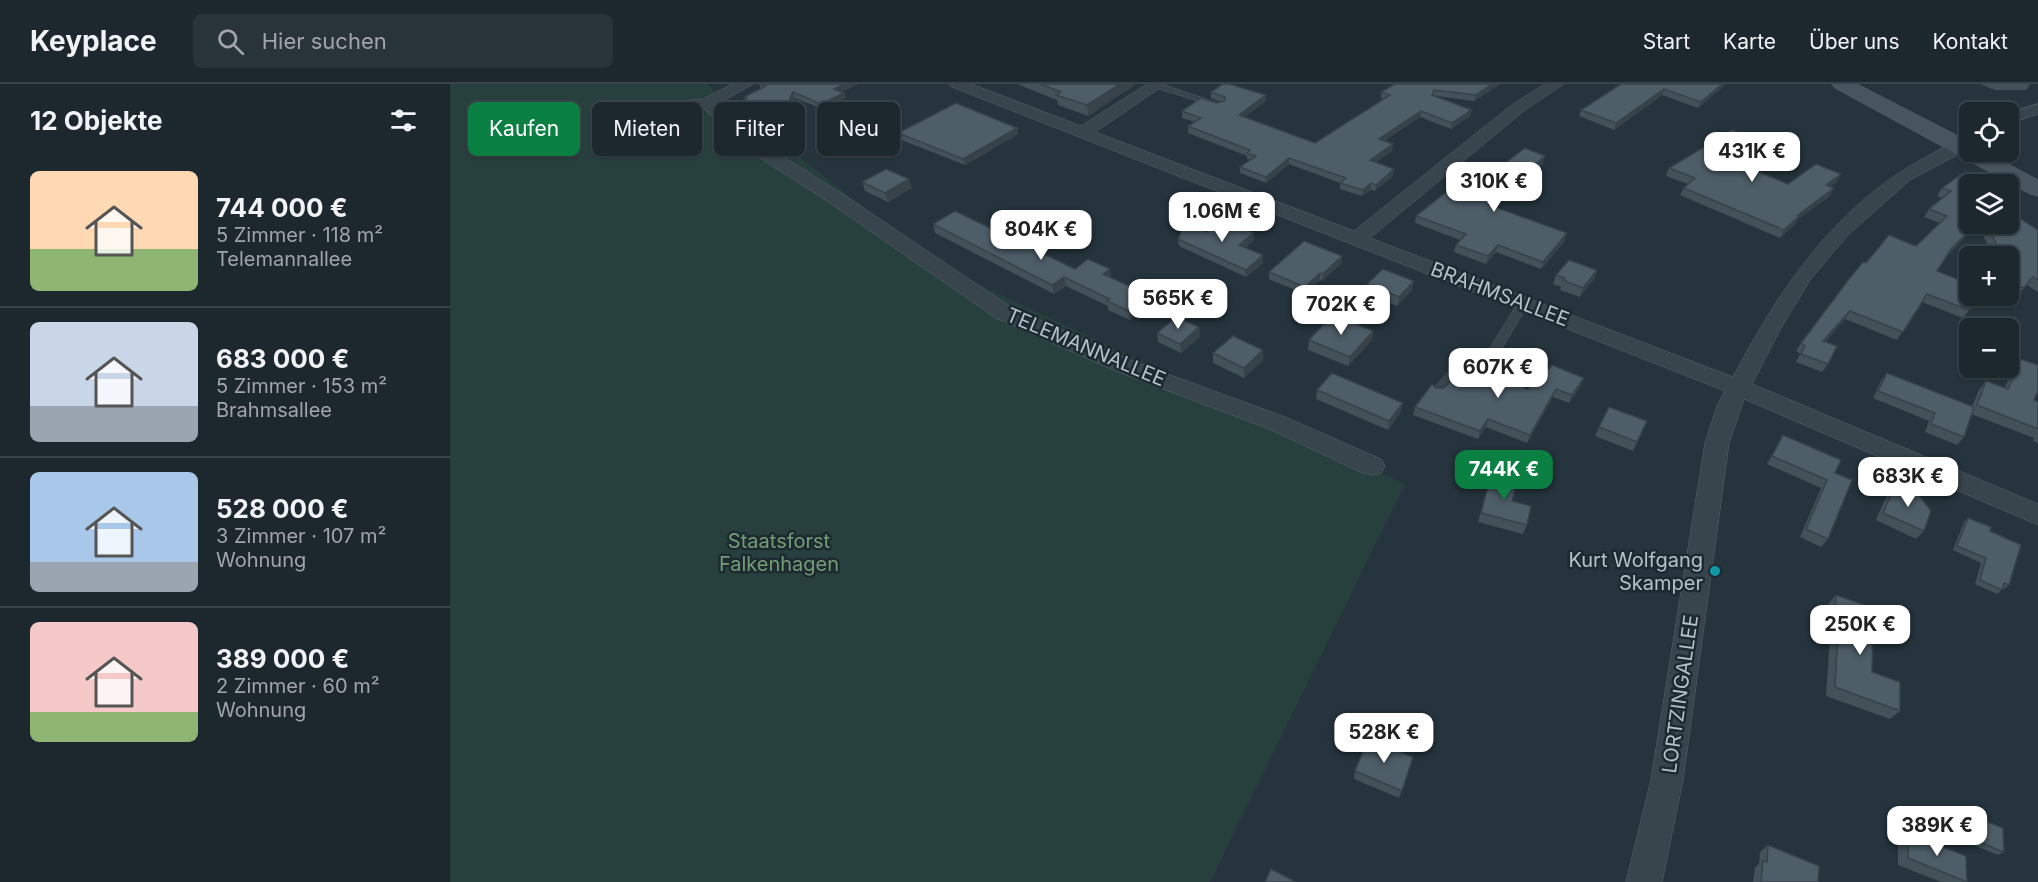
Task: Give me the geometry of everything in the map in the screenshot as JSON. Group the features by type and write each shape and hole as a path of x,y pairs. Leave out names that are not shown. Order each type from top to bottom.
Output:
{"street":[{"path":"702,104 745,84"},
{"name":"BRAHMSALLEE","path":"957,84 1739,388 2038,515"},
{"path":"1358,238 1519,106 1556,84"},
{"path":"1842,84 1959,144"},
{"path":"1083,132 1157,85"},
{"name":"TELEMANNALLEE","path":"707,103 762,152 837,199 1004,313 1124,366 1277,423 1372,466"},
{"path":"2019,115 2038,109"},
{"name":"LORTZINGALLEE","path":"1644,882 1667,780 1717,443 1729,406 1770,328 1802,277 1840,232 1904,176 1959,152"},
{"path":"1991,162 2038,189"}],"lane":[{"path":"1157,85 1220,105"},
{"path":"1438,391 1459,367 1493,353 1523,303"}],"green space":[{"name":"Staatsforst Falkenhagen","path":"450,84 707,84 730,102 714,102 714,156 798,156 935,264 1405,484 1210,882 450,882"}],"building":[{"path":"760,84 844,84 834,89 844,93 825,102 817,102 793,92 788,102 744,100 747,98 744,97 766,86"},
{"path":"1040,84 1120,84 1087,105 1056,95 1061,92"},
{"path":"1223,84 1266,95 1239,115 1315,143 1390,95 1381,92 1395,84 1492,84 1476,95 1434,90 1432,95 1472,110 1452,123 1421,111 1379,139 1393,144 1370,160 1394,169 1376,185 1371,183 1363,190 1340,183 1346,178 1289,158 1266,177 1240,167 1256,156 1247,153 1250,150 1188,126 1201,118 1182,111 1201,98 1216,103 1225,101 1225,97 1211,92"},
{"path":"1621,84 1722,84 1701,102 1664,89 1616,123 1581,110"},
{"path":"956,103 1017,128 963,159 900,132"},
{"path":"1732,130 1758,140 1728,159 1788,184 1816,164 1841,174 1826,185 1834,188 1798,215 1800,215 1784,230 1684,188 1695,178 1669,168"},
{"path":"1525,148 1545,156 1489,205 1567,233 1543,262 1498,245 1488,256 1456,245 1466,234 1416,216 1464,178 1469,180 1486,167 1496,170"},
{"path":"886,169 909,179 885,193 862,182"},
{"path":"1959,176 1959,234 1966,234 1951,249 1937,271 1959,280 1959,306 1972,306 1969,310 1927,294 1903,332 1850,311 1823,341 1837,346 1828,364 1801,354 1805,346 1801,343 1849,279 1863,262 1866,263 1889,235 1916,246 1947,216 1929,209 1951,191 1942,188"},
{"path":"955,211 1075,269 1088,259 1110,269 1103,274 1149,295 1129,311 1107,301 1110,299 1064,277 1052,285 933,224"},
{"path":"2019,218 2038,230 2038,280 2033,277 2024,288 2019,286 2019,246 1997,246 1992,234 2019,234"},
{"path":"1223,220 1254,233 1239,245 1263,255 1246,270 1178,239 1185,223 1206,232"},
{"path":"1304,241 1342,256 1305,287 1269,272"},
{"path":"1569,260 1597,270 1583,288 1556,275"},
{"path":"1383,269 1414,281 1399,297 1367,284"},
{"path":"1333,314 1373,331 1350,357 1309,340"},
{"path":"1176,317 1199,327 1180,344 1157,333"},
{"path":"1233,336 1263,350 1244,368 1213,353"},
{"path":"2021,359 2038,365 2038,391 2034,400 2038,402 2038,429 1977,405 1986,381 2008,389 2013,378 2019,378"},
{"path":"1552,365 1584,378 1572,395 1556,389 1530,435 1488,419 1480,431 1415,407 1432,384 1436,388 1444,388 1456,376 1471,382 1480,370 1528,389 1543,367 1549,369"},
{"path":"1332,373 1403,403 1389,421 1317,390"},
{"path":"1887,373 1974,407 1964,437 1931,424 1935,413 1878,391"},
{"path":"1609,407 1647,421 1637,442 1599,427"},
{"path":"1783,435 1841,460 1835,473 1852,480 1828,539 1806,529 1827,480 1772,456"},
{"path":"1491,474 1517,481 1512,501 1531,506 1527,525 1481,513"},
{"path":"1894,487 1918,494 1931,511 1924,531 1883,513"},
{"path":"1968,518 1991,527 1990,531 2021,545 2009,585 2004,583 2002,590 1980,580 1986,558 1957,546"},
{"path":"1836,595 1873,608 1872,672 1900,682 1900,711 1835,687 1838,630 1834,628"},
{"path":"1368,738 1413,757 1402,791 1355,771"},
{"path":"1978,818 2003,828 2004,852 1979,842"},
{"path":"1908,833 1966,856 1967,882 1908,858"},
{"path":"1768,845 1819,866 1818,882 1761,882 1763,861 1767,862"},
{"path":"1271,869 1296,882 1265,882"}],"place":[{"name":"Kurt Wolfgang Skamper","path":"1715,571"}]}
